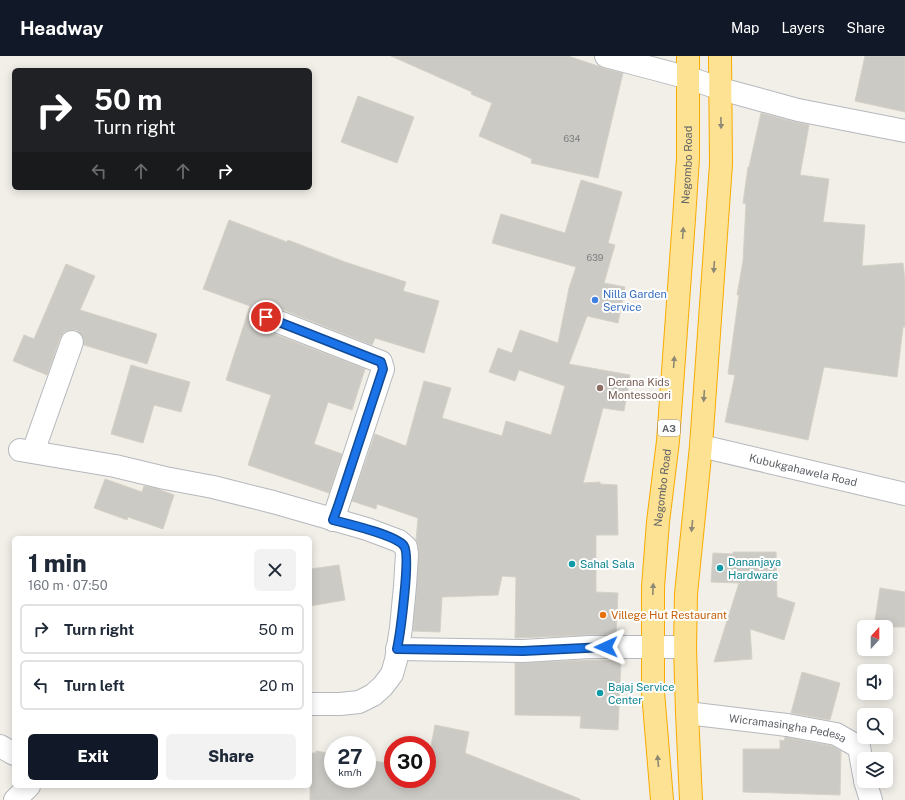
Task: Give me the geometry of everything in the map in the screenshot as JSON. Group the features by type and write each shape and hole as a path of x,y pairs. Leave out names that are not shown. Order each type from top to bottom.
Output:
{"highway":[{"name":"Negombo Road","path":"662,800 653,692 653,587 658,522 668,441 688,158 688,56"},
{"path":"691,800 685,647 686,594 701,446 722,164 720,56"}],"street":[{"path":"606,56 689,78 721,89 798,110 905,131"},
{"path":"266,317 381,362 383,369 333,520"},
{"path":"72,342 26,451 115,466 165,478 213,487 273,502 367,529 399,541 406,547 407,554 401,628 396,660 392,674 383,686 359,702 312,704"},
{"name":"Kubukgahawela Road","path":"701,446 905,494"},
{"path":"397,649 523,651 590,647 685,647"},
{"name":"Wicramasingha Pedesa","path":"687,713 787,725 836,734 859,747 860,752"},
{"path":"0,746 12,753"},
{"path":"15,800 27,788"},
{"path":"867,788 870,800"}],"building":[{"path":"391,56 568,56 623,73 598,178 531,163 532,159 479,136 492,103 471,94 472,92"},
{"path":"865,56 905,56 905,112 855,101"},
{"path":"358,96 414,117 397,163 341,142"},
{"path":"761,113 809,125 800,175 829,179 823,222 865,225 862,266 903,263 905,281 905,327 903,327 897,377 824,367 808,440 725,422 735,375 728,374 739,295 737,295 743,261 746,204 743,203 748,167"},
{"path":"581,180 622,192 608,243 615,245 604,283 625,287 618,323 587,316 569,364 630,375 624,411 603,408 583,483 600,482 600,484 617,485 618,535 596,535 596,592 618,593 616,634 515,638 516,577 502,576 498,595 442,597 440,632 413,631 419,555 416,540 418,518 377,504 376,509 352,501 375,434 406,446 424,381 451,388 442,418 502,436 506,421 551,435 565,386 519,370 515,381 489,372 498,348 512,353 520,330 558,343 569,288 576,267 492,243 501,214 565,233"},
{"path":"229,220 287,242 288,240 345,262 406,282 403,291 439,301 424,353 375,338 372,345 271,305 259,307 255,312 254,319 261,329 365,369 352,410 328,402 314,444 342,454 329,493 248,465 271,395 226,380 250,306 203,289"},
{"path":"66,264 95,276 80,310 157,334 147,364 84,345 84,339 77,330 64,332 60,338 47,375 13,361 24,335 34,339"},
{"path":"131,365 190,382 181,412 154,405 143,443 111,434"},
{"path":"105,479 142,492 144,486 155,488 174,495 163,529 128,517 127,520 94,508"},
{"path":"733,552 776,552 777,597 795,603 784,640 750,629 752,659 714,662 739,583 711,582 713,553 733,554"},
{"path":"339,565 345,600 312,606 312,569"},
{"path":"880,588 905,592 905,627 893,627 893,620 875,620"},
{"path":"621,660 618,730 580,728 581,716 515,715 515,663"},
{"path":"802,672 840,683 830,720 791,713"},
{"path":"435,725 469,732 465,753 580,800 310,800 310,788 312,788 312,753 316,753 316,751 324,752 324,788 376,788 376,761 384,763 384,788 436,788 436,736 433,736"},
{"path":"785,737 832,746 841,751 840,795 743,792 743,749 780,749 780,740 784,741"}],"place":[{"name":"Nilla Garden Service","path":"595,300"},
{"name":"Derana Kids Montessoori","path":"600,388"},
{"name":"Sahal Sala","path":"572,564"},
{"name":"Dananjaya Hardware","path":"720,568"},
{"name":"Villege Hut Restaurant","path":"603,615"},
{"name":"Bajaj Service Center","path":"600,693"}],"route":[{"path":"266,317 381,362 383,369 333,520 367,529 399,541 406,547 405,586 401,628 397,649 523,651 606,647"}]}
